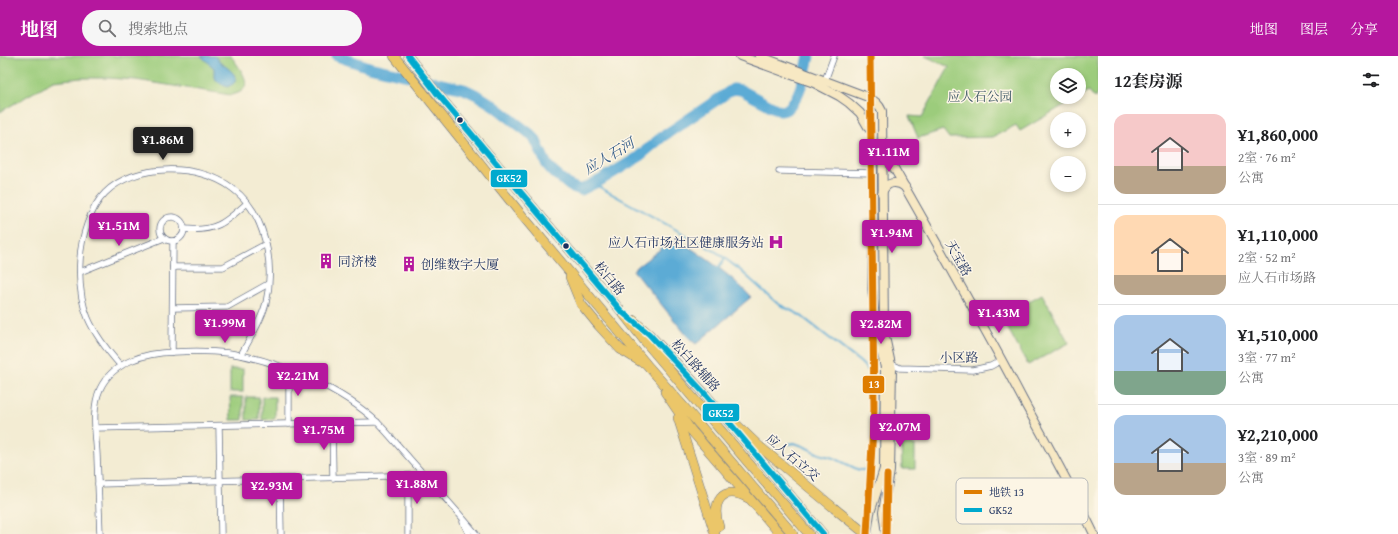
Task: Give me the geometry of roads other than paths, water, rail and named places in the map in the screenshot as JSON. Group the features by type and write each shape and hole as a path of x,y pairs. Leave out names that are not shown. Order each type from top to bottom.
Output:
{"main road":[{"path":"395,58 648,367 791,532"},
{"name":"松白路","path":"410,58 436,92 643,339 809,534"},
{"name":"松白路辅路","path":"621,311 650,334 706,395 823,534"},
{"path":"648,367 690,428 780,534"},
{"name":"应人石立交","path":"706,395 759,446 834,508 867,532"},
{"path":"670,400 685,435 715,534"},
{"path":"721,534 716,510 719,499 728,493 742,494 750,498"}],"street":[{"name":"天宝路","path":"740,56 794,72"},
{"name":"天宝路","path":"759,56 824,84 868,97 880,106 882,111 882,146 1002,360 1065,478"},
{"path":"824,84 834,56"},
{"name":"天宝路","path":"824,84 860,113 871,132 873,173 872,289 880,332"},
{"path":"882,146 880,332 888,366 890,472 883,512 886,534"},
{"path":"120,366 100,342 90,325 82,302 80,272 82,243 94,210 104,193 120,181 130,177 141,173 167,170 190,171 202,174 214,178 231,187 247,203 262,230 266,244 268,268 267,296 263,313 241,355"},
{"path":"780,171 873,173"},
{"path":"882,195 885,187 892,183 900,184 906,189"},
{"path":"184,229 205,230 220,225 247,203"},
{"path":"80,272 164,238 174,241 182,236 184,224 181,220 174,216 164,219 160,228 161,234 164,238"},
{"path":"172,352 174,241"},
{"path":"173,267 223,267 266,244"},
{"path":"173,308 227,307 268,284"},
{"path":"100,534 95,428 96,407 99,391 104,382 120,366 142,356 154,353 172,352 213,352 241,355 274,364 329,389 354,404 377,422 476,534"},
{"name":"小区路","path":"888,366 900,368 973,370 991,366 1002,360"},
{"path":"867,532 870,514 884,469 888,366"},
{"path":"289,370 289,424"},
{"path":"95,428 377,422"},
{"path":"332,423 333,478"},
{"path":"219,426 221,534"},
{"path":"98,484 425,475"},
{"path":"408,476 408,534"},
{"path":"280,479 281,534"},
{"path":"458,513 468,534"},
{"name":"天宝路","path":"1088,522 1094,534"}],"water":[{"path":"201,56 214,56 234,75 236,78 233,84 227,87 214,78 214,68"},
{"path":"675,238 724,272 751,297 696,344 688,337 633,270"}],"waterway":[{"name":"应人石河","path":"337,56 369,67 464,89 477,95 493,105 529,133 535,139 547,165 553,172 570,186 581,190 601,180 637,158 662,137 733,89 741,90 780,111 786,109 792,105 800,89 809,56"},
{"path":"594,184 718,253 740,270 778,304 800,315 860,362 870,372 874,380 876,396 876,439 872,460 868,467 864,470 859,470 803,446 794,443 788,444"},
{"path":"718,268 725,258"}],"metro line":[{"name":"13","path":"867,534 874,409 870,56"},
{"name":"13","path":"886,534 887,475"}],"place":[{"name":"应人石市场社区健康服务站","path":"776,242"},
{"name":"同济楼","path":"326,261"},
{"name":"创维数字大厦","path":"409,264"}],"park label":[{"name":"应人石公园","path":"980,96"}]}
